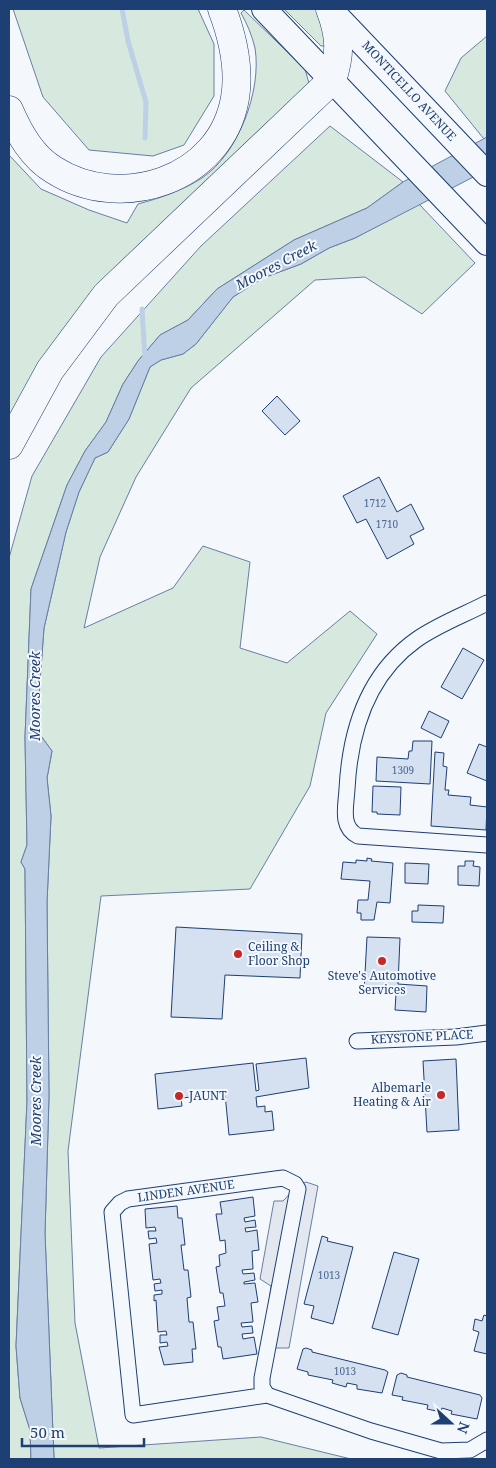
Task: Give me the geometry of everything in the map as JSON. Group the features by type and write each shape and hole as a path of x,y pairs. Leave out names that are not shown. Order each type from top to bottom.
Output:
{"highway":[{"path":"9,110 24,140 37,156 52,169 70,179 114,190 147,187 178,175 196,163 211,148 228,120 234,100 237,74 234,50 222,9"},
{"path":"9,445 50,370 106,295 332,80 338,64 340,42 330,9"}],"main road":[{"path":"264,9 480,236"},
{"name":"MONTICELLO AVENUE","path":"330,9 487,174"}],"street":[{"path":"487,603 418,639 386,668 372,688 361,710 354,735 348,774 346,811 346,826 358,836 487,845"},
{"name":"KEYSTONE PLACE","path":"357,1040 456,1037 487,1033"},
{"name":"LINDEN AVENUE","path":"267,1394 262,1387 262,1378 298,1190 296,1184 283,1178 128,1199 120,1203 112,1212 133,1415 267,1394 371,1431 441,1450 470,1450 487,1440"}],"shaded area":[{"path":"13,9 198,9 214,44 214,96 184,145 153,156 89,150 43,97"},
{"path":"284,9 317,9 327,46 321,46"},
{"path":"244,10 305,69 310,87 251,147 9,423 9,155 41,189 89,210 127,223 138,204 171,194 202,178 226,154 245,120 251,102 255,83 255,48 241,13"},
{"path":"487,36 487,137 484,139 445,91 461,58"},
{"path":"330,126 403,182 367,208 294,240 217,289 188,320 160,335 138,361 123,384 106,422 85,451 67,485 31,589 25,737 27,845 21,862 25,869 27,1101 16,1346 20,1398 30,1430 31,1459 9,1459 9,558 32,476 101,357 201,246"},
{"path":"419,204 475,263 422,314 365,277 315,280 191,388 136,477 100,557 84,628 173,588 203,546 250,562 240,648 287,663 350,611 377,634 326,713 310,786 250,889 101,896 68,1151 75,1323 99,1448 261,1437 351,1459 54,1459 45,1233 49,1096 47,902 51,816 47,778 52,751 41,736 38,708 44,628 66,532 79,492 95,458 108,452 129,419 150,367 161,360 183,354 196,344 233,297 263,278 301,264 329,248 355,238"},
{"path":"306,1182 318,1186 289,1348 263,1348 271,1286 260,1279 274,1201 283,1201 297,1186"}],"water":[{"name":"Moores Creek","path":"487,137 487,170 355,238 329,248 301,264 263,278 233,297 196,344 183,354 161,360 150,367 129,419 108,452 95,458 79,492 66,532 44,628 38,708 41,736 52,751 47,778 51,816 47,902 49,1096 45,1233 54,1459 31,1459 30,1430 20,1398 16,1346 27,1101 25,869 21,862 27,845 25,737 31,589 67,485 85,451 106,422 123,384 138,361 160,335 188,320 217,289 294,240 367,208 403,182"}],"building":[{"path":"277,396 300,421 285,435 262,411"},
{"path":"379,477 397,512 411,504 424,529 410,536 414,544 387,559 366,519 357,523 343,496"},
{"path":"463,648 484,660 462,699 441,687"},
{"path":"429,711 449,721 441,738 421,728"},
{"path":"413,741 432,741 430,784 376,781 377,757 408,759 409,751 412,751"},
{"path":"479,744 487,747 487,781 467,773"},
{"path":"435,752 444,753 443,766 447,767 445,790 449,790 448,795 471,797 470,805 487,807 486,830 431,826"},
{"path":"373,786 401,787 400,815 372,812"},
{"path":"367,858 372,859 371,861 393,863 390,903 377,902 374,920 361,920 361,913 357,913 358,900 368,900 370,881 341,879 343,862 356,863 356,860 367,861"},
{"path":"465,861 474,861 473,866 480,867 479,886 458,885 458,866 465,866"},
{"path":"405,863 429,864 428,884 405,883"},
{"path":"418,905 444,906 443,923 412,922 412,911 418,911"},
{"name":"Ceiling & Floor Shop","path":"176,927 302,934 300,978 225,975 222,1019 171,1017"},
{"name":"Steve's Automotive Services","path":"367,937 400,938 398,984 427,986 426,1012 395,1010 396,994 364,992"},
{"name":"JAUNT","path":"306,1058 309,1088 256,1097 257,1107 265,1106 265,1112 272,1111 274,1130 229,1135 225,1094 181,1098 182,1106 158,1109 155,1074 253,1063 256,1091 259,1090 256,1064"},
{"name":"Albemarle Heating & Air","path":"456,1059 459,1130 427,1132 423,1061"},
{"path":"253,1197 255,1216 244,1218 245,1222 255,1220 256,1227 245,1228 246,1232 257,1230 259,1250 252,1251 253,1269 242,1270 243,1274 254,1273 255,1280 244,1282 244,1284 255,1283 258,1302 251,1303 253,1322 241,1323 242,1327 252,1326 253,1333 242,1334 243,1339 254,1337 257,1354 223,1359 221,1347 218,1347 214,1321 219,1320 217,1307 225,1306 223,1293 220,1293 216,1267 220,1266 219,1255 226,1253 225,1240 220,1241 216,1214 222,1214 220,1202"},
{"path":"177,1206 178,1218 182,1218 185,1245 181,1245 184,1270 188,1270 191,1297 187,1298 189,1322 193,1322 196,1349 192,1349 193,1362 164,1365 159,1347 168,1346 167,1342 160,1343 160,1335 167,1335 166,1331 158,1332 156,1300 154,1301 154,1295 162,1294 162,1290 155,1291 154,1284 161,1283 160,1279 153,1280 149,1244 157,1243 156,1238 149,1239 148,1231 156,1231 155,1227 146,1228 145,1209"},
{"path":"322,1236 328,1238 327,1241 353,1247 333,1324 311,1318 314,1306 304,1304"},
{"path":"394,1252 419,1259 398,1335 372,1328"},
{"path":"484,1315 487,1316 487,1354 474,1351 479,1332 473,1330 475,1319 482,1321"},
{"path":"303,1349 312,1350 312,1352 385,1370 388,1372 382,1393 357,1389 357,1385 347,1383 346,1387 332,1383 333,1380 308,1375 308,1372 297,1369"},
{"path":"401,1373 407,1375 407,1377 480,1395 482,1398 477,1419 451,1414 452,1411 442,1408 441,1412 427,1409 428,1405 402,1400 403,1397 392,1395 397,1375"}],"waterway":[{"path":"122,9 128,41 146,102 145,138"},
{"path":"142,309 145,359"}],"place":[{"name":"Ceiling & Floor Shop","path":"238,954"},
{"name":"Steve's Automotive Services","path":"382,961"},
{"name":"Albemarle Heating & Air","path":"441,1095"},
{"name":"JAUNT","path":"179,1096"}]}
